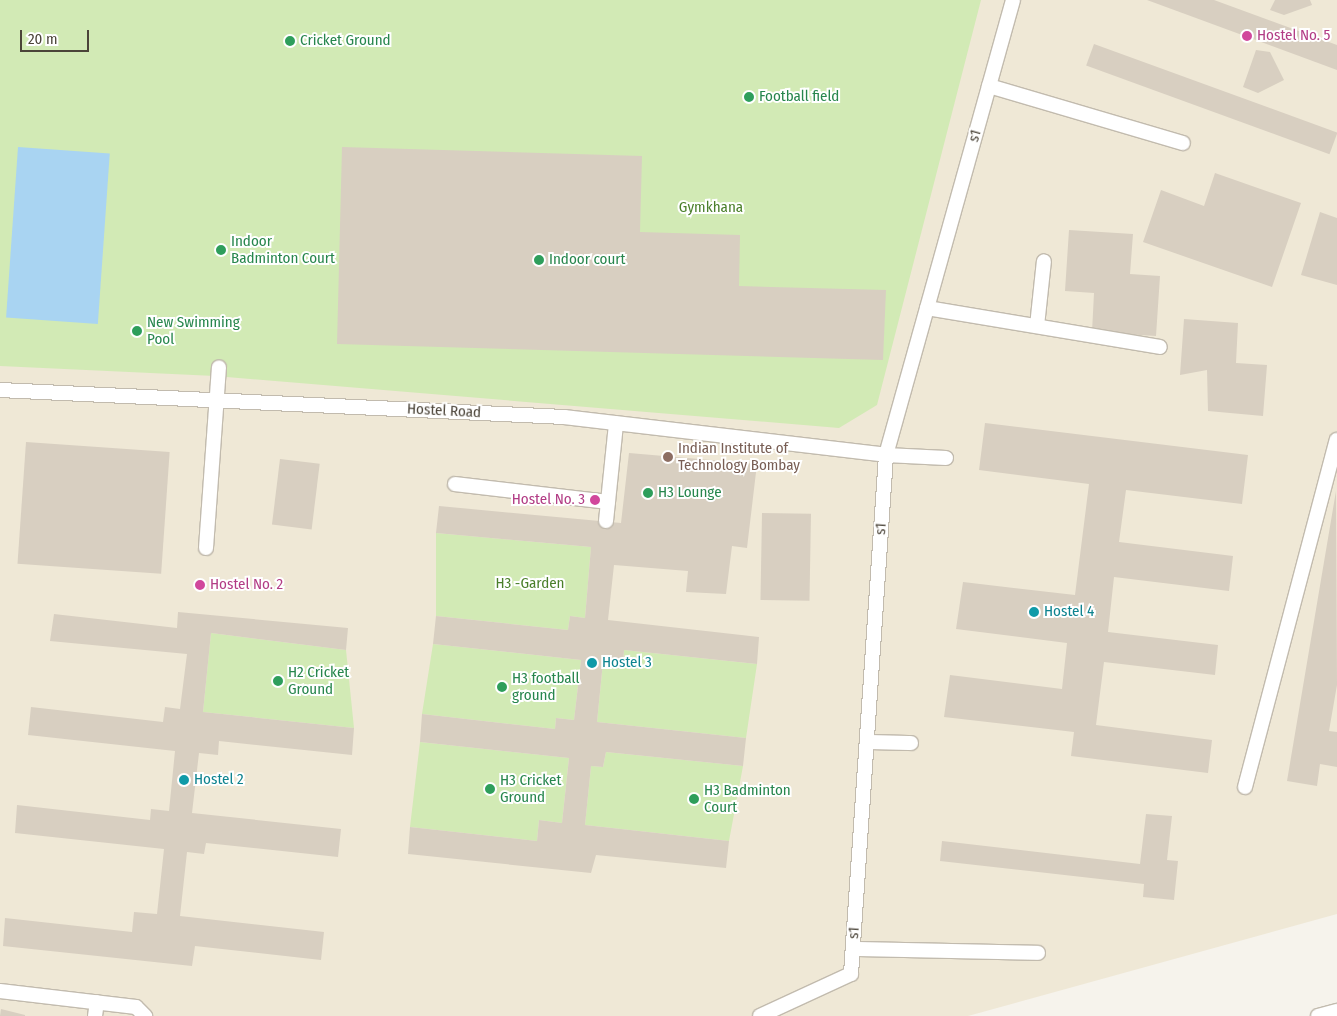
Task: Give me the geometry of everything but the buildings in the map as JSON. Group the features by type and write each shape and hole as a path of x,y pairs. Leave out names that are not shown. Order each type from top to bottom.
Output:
{"lane":[{"name":"s1","path":"760,1016 851,974 886,455 1013,0"},
{"path":"989,86 1183,143"},
{"path":"1037,326 1044,262"},
{"path":"927,308 1160,347"},
{"path":"206,548 219,400 219,367"},
{"name":"Hostel Road","path":"0,390 564,417 886,455 946,458"},
{"path":"606,521 616,424"},
{"path":"1245,787 1337,440"},
{"path":"455,484 608,502"},
{"path":"867,742 912,744"},
{"path":"853,949 1038,953"},
{"path":"0,991 96,1009 136,1007 145,1016"},
{"path":"1318,1016 1337,1010"}],"shaded area":[{"name":"Indian Institute of Technology Bombay","path":"0,0 1337,0 1337,914 968,1016 0,1016"}],"green space":[{"name":"Gymkhana","path":"0,0 981,0 877,405 839,428 215,376 0,366"},
{"name":"H3 -Garden","path":"436,533 591,547 585,618 570,616 568,630 436,616"},
{"name":"H2 Cricket Ground","path":"211,633 346,650 354,728 203,712"},
{"name":"H3 football ground","path":"433,644 581,660 574,720 556,718 555,729 422,714"},
{"path":"624,650 757,664 746,738 597,722 603,662 623,664"},
{"name":"H3 Cricket Ground","path":"420,742 569,758 562,823 539,820 537,841 410,827"},
{"path":"606,752 743,766 729,841 585,825 591,766 603,767"}],"water":[{"path":"18,147 110,153 98,324 6,318"}],"place":[{"name":"Hostel No. 5","path":"1247,36"},
{"name":"Cricket Ground","path":"290,41"},
{"name":"Football field","path":"749,97"},
{"name":"Indoor Badminton Court","path":"221,250"},
{"name":"Indoor court","path":"539,260"},
{"name":"New Swimming Pool","path":"137,331"},
{"name":"Indian Institute of Technology Bombay","path":"668,457"},
{"name":"H3 Lounge","path":"648,493"},
{"name":"Hostel No. 3","path":"595,500"},
{"name":"Hostel No. 2","path":"200,585"},
{"name":"Hostel 4","path":"1034,612"},
{"name":"Hostel 3","path":"592,663"},
{"name":"H2 Cricket Ground","path":"278,681"},
{"name":"H3 football ground","path":"502,687"},
{"name":"Hostel 2","path":"184,780"},
{"name":"H3 Cricket Ground","path":"490,789"},
{"name":"H3 Badminton Court","path":"694,799"}]}
